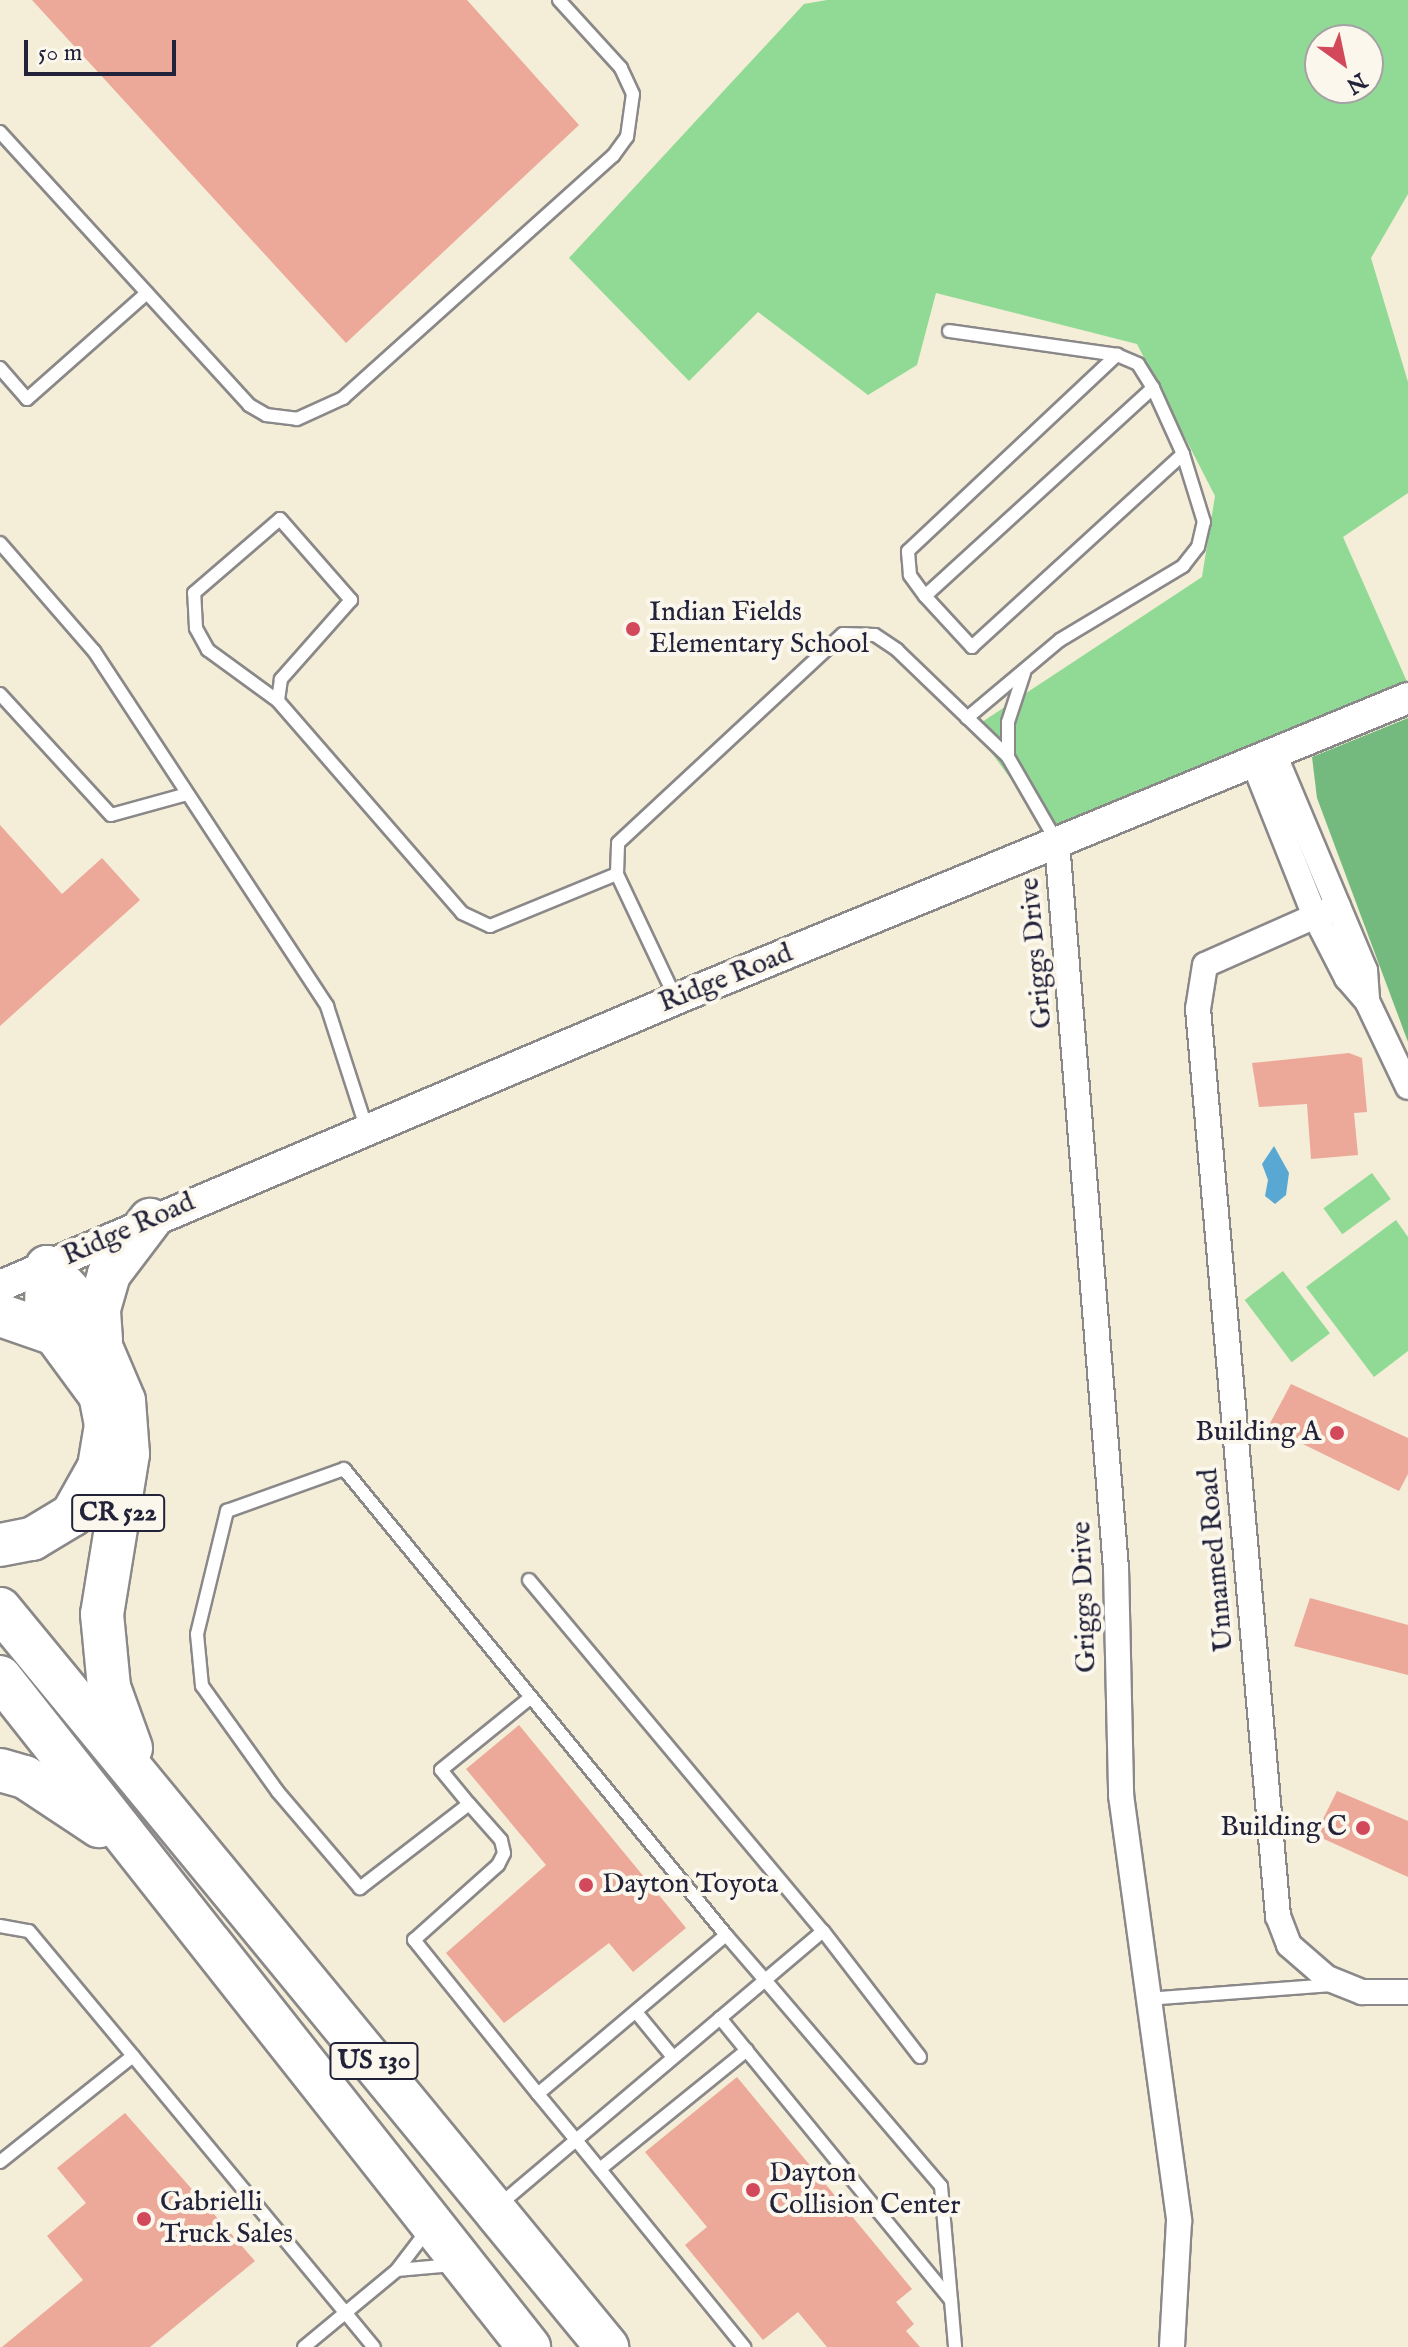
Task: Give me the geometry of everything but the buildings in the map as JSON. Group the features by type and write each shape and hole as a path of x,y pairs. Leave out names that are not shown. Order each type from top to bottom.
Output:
{"highway":[{"path":"101,1340 99,1309 109,1274 150,1220"},
{"path":"0,1545 32,1539 72,1515 99,1467 106,1425 100,1395 55,1334 43,1293 47,1267"},
{"name":"CR 522","path":"47,1267 84,1307 101,1340 124,1401 128,1454 102,1614 109,1687 141,1775"},
{"path":"0,1315 55,1334"},
{"name":"US 130","path":"0,1609 141,1775 607,2347"},
{"name":"US 130","path":"0,1677 167,1894 529,2347"},
{"path":"0,1770 25,1777 90,1817 167,1894"}],"street":[{"name":"Ridge Road","path":"0,1286 676,999 1408,698"},
{"path":"1264,759 1338,906 1365,970 1367,1001"},
{"path":"1264,759 1315,916 1347,978 1367,1001 1408,1087"},
{"name":"Griggs Drive","path":"1057,843 1116,1568 1121,1795 1146,1999 1179,2221 1172,2347"},
{"name":"Unnamed Road","path":"1338,906 1205,965 1198,1009 1278,1916 1289,1945 1339,1985 1362,1992 1408,1992"}],"lane":[{"path":"0,132 249,405 266,415 297,419 343,398 613,156 627,137 633,94 621,68 559,0"},
{"path":"0,368 27,399 147,293"},
{"path":"949,331 1117,355 1138,364 1153,388 1183,454 1204,522 1198,547 1183,566 1060,640 967,718"},
{"path":"1117,355 908,551 910,575 972,647 1183,454"},
{"path":"925,596 1153,388"},
{"path":"278,701 281,679 351,600 280,519 194,593 196,628 208,650 278,701 462,913 490,926 617,874"},
{"path":"0,543 94,651 327,1006 367,1130"},
{"path":"676,999 617,874 618,843 843,634 875,635 897,650 1008,757 1057,843"},
{"path":"1008,757 1014,692 1027,666"},
{"path":"0,694 111,815 187,794"},
{"path":"469,1804 360,1888 278,1792 202,1686 197,1634 227,1511 344,1469 726,1935 941,2186 955,2347"},
{"path":"529,1580 823,1931 920,2057"},
{"path":"531,1697 441,1770 501,1840 504,1853 498,1865 414,1940 744,2347"},
{"path":"0,1926 29,1931 347,2310 374,2347"},
{"path":"494,2210 823,1931"},
{"path":"538,2094 726,1935"},
{"path":"1146,1999 1339,1985"},
{"path":"636,2012 673,2057"},
{"path":"720,2018 951,2300"},
{"path":"600,2169 747,2050"},
{"path":"0,2162 133,2056"},
{"path":"304,2347 397,2270 431,2225"},
{"path":"397,2270 463,2264"}],"green space":[{"path":"827,0 1408,0 1408,194 1371,258 1408,382 1408,493 1343,537 1408,684 1052,834 973,728 1202,577 1215,496 1137,344 936,293 917,365 868,395 758,312 689,381 569,258 804,4"},
{"path":"1408,718 1408,1042 1317,798 1312,757"},
{"path":"1372,1173 1391,1199 1342,1234 1323,1208"},
{"path":"1396,1220 1408,1237 1408,1351 1374,1377 1306,1287"},
{"path":"1283,1271 1330,1333 1292,1362 1245,1300"}],"water":[{"path":"1274,1146 1289,1173 1286,1195 1275,1204 1265,1196 1268,1180 1262,1164"}],"place":[{"name":"Indian Fields Elementary School","path":"633,629"},
{"name":"Building A","path":"1337,1433"},
{"name":"Building C","path":"1363,1828"},
{"name":"Dayton Toyota","path":"586,1885"},
{"name":"Dayton Collision Center","path":"753,2190"},
{"name":"Gabrielli Truck Sales","path":"144,2219"}]}
